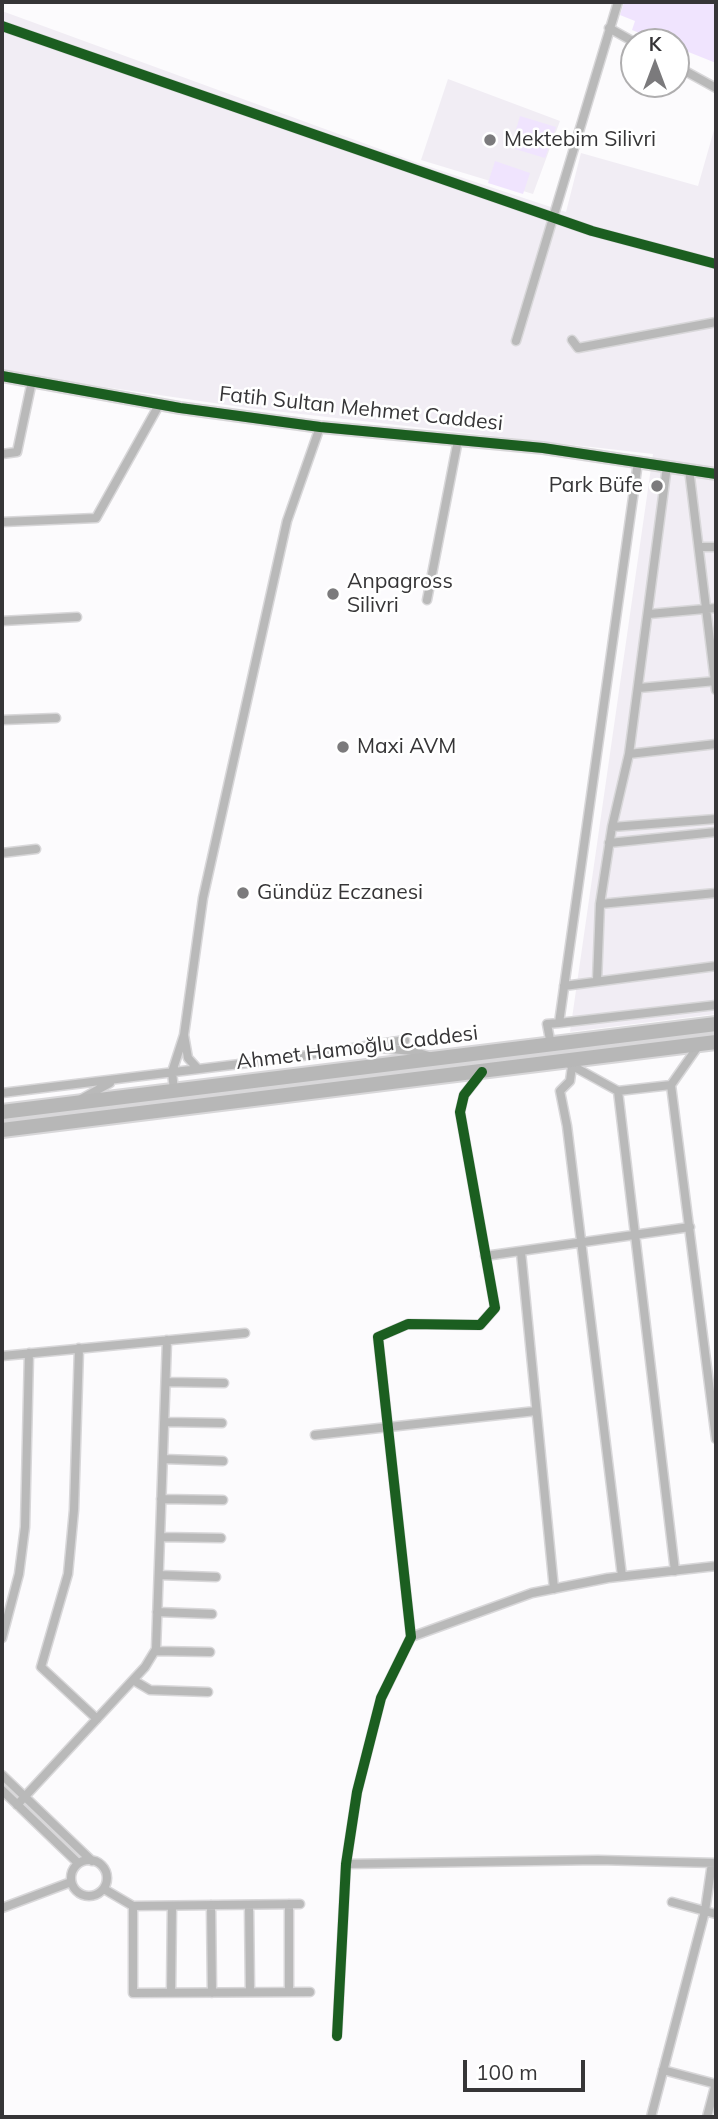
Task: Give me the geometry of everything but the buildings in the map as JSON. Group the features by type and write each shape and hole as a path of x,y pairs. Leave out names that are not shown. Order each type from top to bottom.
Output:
{"highway":[{"name":"Ahmet Hamoğlu Caddesi","path":"2,1112 716,1024"},
{"name":"Ahmet Hamoğlu Caddesi","path":"2,1130 568,1063 716,1042"}],"main road":[{"name":"Fatih Sultan Mehmet Caddesi","path":"2,376 159,405 320,427 543,448 716,474"}],"street":[{"path":"516,341 618,2"},
{"path":"2,26 592,231 716,264"},
{"path":"609,29 620,35"},
{"path":"690,74 716,88"},
{"path":"572,340 578,348 716,322"},
{"path":"2,454 17,452 32,382"},
{"path":"2,523 96,518 159,405"},
{"path":"174,1090 172,1072 184,1035 204,898 287,521 320,427"},
{"path":"427,600 458,440"},
{"path":"559,1023 638,462"},
{"path":"597,981 600,904 612,827 629,754 667,466"},
{"path":"639,688 716,684 689,469"},
{"path":"699,547 716,547"},
{"path":"649,614 716,608"},
{"path":"2,621 77,617"},
{"path":"2,720 56,718"},
{"path":"629,754 716,744"},
{"path":"612,827 716,819"},
{"path":"609,843 716,832"},
{"path":"2,853 37,849"},
{"path":"600,904 716,893"},
{"path":"564,986 716,966"},
{"path":"551,1045 547,1024 716,1005"},
{"path":"184,1035 188,1058 198,1069"},
{"path":"2,1093 347,1050 405,1040"},
{"path":"699,1045 671,1085 716,1439"},
{"path":"347,1050 391,1048 439,1059"},
{"path":"568,1063 618,1091 671,1085"},
{"path":"568,1063 570,1081 560,1091 582,1243 622,1576"},
{"path":"337,2036 346,1864 357,1792 381,1698 411,1637 378,1337 408,1324 480,1325 495,1308 460,1112 464,1095 482,1072"},
{"path":"75,1103 115,1080"},
{"path":"618,1091 676,1571"},
{"path":"485,1256 690,1227"},
{"path":"521,1252 554,1589"},
{"path":"2,1356 245,1333"},
{"path":"17,1805 133,1680 155,1651 167,1340"},
{"path":"79,1348 74,1510 68,1574 41,1667 97,1719"},
{"path":"2,1639 19,1574 25,1527 29,1353"},
{"path":"166,1381 225,1383"},
{"path":"315,1435 536,1411"},
{"path":"164,1422 222,1423"},
{"path":"163,1459 223,1461"},
{"path":"161,1499 223,1500"},
{"path":"160,1537 221,1538"},
{"path":"411,1637 532,1593 622,1576 716,1566"},
{"path":"159,1576 216,1577"},
{"path":"157,1612 212,1614"},
{"path":"155,1651 210,1652"},
{"path":"133,1680 150,1690 208,1692"},
{"path":"2,1775 92,1861 100,1865 106,1876 104,1889"},
{"path":"2,1790 78,1863"},
{"path":"346,1864 598,1860 714,1863 705,1911 651,2117"},
{"path":"92,1861 78,1863 71,1873 71,1882 74,1888 86,1895 93,1895 104,1889"},
{"path":"2,1908 71,1882"},
{"path":"104,1889 132,1906 299,1904"},
{"path":"672,1902 716,1914"},
{"path":"289,1904 289,1992"},
{"path":"211,1905 212,1993"},
{"path":"249,1905 250,1992"},
{"path":"132,1906 133,1993 310,1992"},
{"path":"172,1906 172,1993"},
{"path":"663,2070 716,2084 707,2117"}],"shaded area":[{"path":"624,2 716,2 716,63 690,53 690,28 633,28 635,21 620,15"},
{"path":"2,11 418,163 566,212 581,153 698,186 716,123 716,1014 570,1032 653,454 248,408 2,372"},
{"name":"Mektebim Silivri","path":"448,79 560,121 533,194 421,160"},
{"path":"520,116 556,127 545,158 515,149 520,135 515,133"},
{"path":"495,161 530,173 523,194 488,183"}],"cycle path":[{"path":"2,26 592,231 716,264"},
{"path":"2,376 180,408 320,427 543,448 716,474"},
{"path":"337,2036 346,1864 357,1792 381,1698 411,1637 378,1337 408,1324 480,1325 495,1308 460,1112 464,1095 482,1072"}],"place":[{"name":"Mektebim Silivri","path":"490,140"},
{"name":"Park Büfe","path":"657,486"},
{"name":"Anpagross Silivri","path":"333,594"},
{"name":"Maxi AVM","path":"343,747"},
{"name":"Gündüz Eczanesi","path":"243,893"}]}
